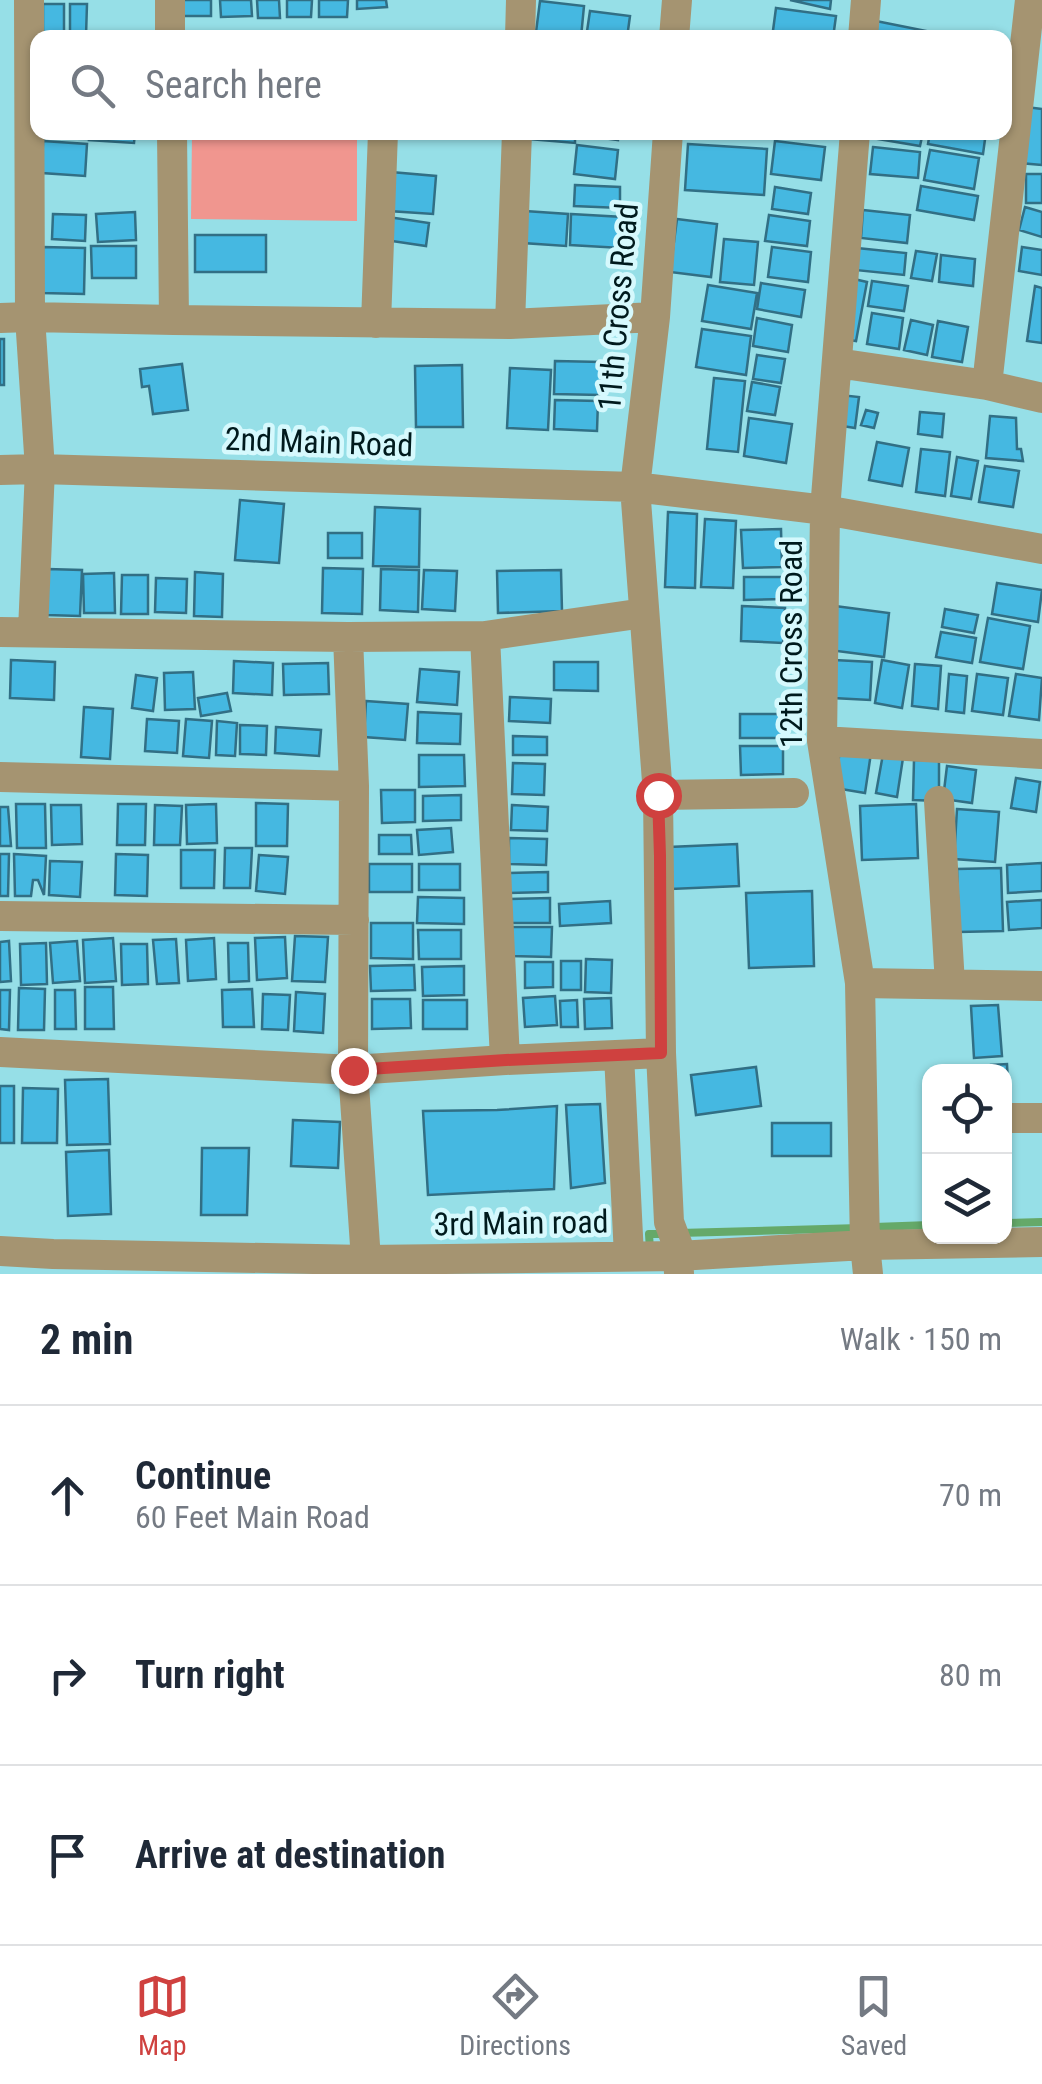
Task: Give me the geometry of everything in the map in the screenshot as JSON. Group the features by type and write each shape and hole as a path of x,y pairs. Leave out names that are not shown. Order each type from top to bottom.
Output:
{"street":[{"path":"29,0 15,317 40,469 33,632"},
{"path":"170,0 170,30"},
{"path":"520,30 521,0"},
{"path":"675,30 677,0"},
{"path":"864,30 866,0"},
{"path":"988,385 1030,0"},
{"path":"172,140 174,320"},
{"path":"376,322 383,140"},
{"path":"510,324 516,140"},
{"name":"11th Cross Road","path":"662,1252 658,795 635,487 655,317 667,140"},
{"name":"12th Cross Road","path":"854,140 825,510 822,740 860,983 866,1260"},
{"path":"15,317 510,324 655,317"},
{"path":"837,364 988,385 1042,398"},
{"name":"2nd Main Road","path":"0,470 635,487 825,510 1042,549"},
{"path":"0,632 348,638 485,636 644,613"},
{"path":"485,636 506,1060"},
{"path":"348,638 354,786 353,1070 366,1260"},
{"path":"822,740 1042,754"},
{"path":"0,777 354,786"},
{"path":"658,795 794,793"},
{"path":"938,801 950,984"},
{"path":"0,916 354,920"},
{"path":"860,983 1042,986"},
{"path":"0,1052 353,1070 661,1053"},
{"path":"618,1055 662,1252"},
{"path":"1012,1118 1042,1118"},
{"name":"3rd Main road","path":"0,1251 53,1264 662,1252 866,1260 1042,1242"}],"shaded area":[{"path":"192,140 357,140 357,221 191,219"}],"building":[{"path":"181,0 211,0 211,16 181,16"},
{"path":"220,0 251,0 252,16 221,17"},
{"path":"257,0 279,0 280,18 258,18"},
{"path":"287,0 312,0 311,17 287,17"},
{"path":"319,0 348,0 347,17 319,17"},
{"path":"357,0 386,0 387,7 357,9"},
{"path":"790,0 831,0 830,9"},
{"path":"540,1 584,6 582,30 536,30"},
{"path":"43,4 64,4 64,30 43,30"},
{"path":"70,4 87,4 86,30 70,30"},
{"path":"776,8 836,16 834,30 773,30"},
{"path":"590,11 630,16 628,30 587,30"},
{"path":"876,21 921,30 874,30"},
{"path":"1026,107 1042,109 1042,165 1020,163"},
{"path":"89,140 134,140 134,143"},
{"path":"884,140 921,140 920,146"},
{"path":"929,140 985,140 983,154 928,144"},
{"path":"43,141 87,144 85,176 42,173"},
{"path":"775,141 825,147 821,180 771,174"},
{"path":"688,144 767,149 764,195 685,190"},
{"path":"577,145 618,150 615,179 574,174"},
{"path":"873,147 920,152 918,178 870,174"},
{"path":"930,150 979,158 974,189 924,180"},
{"path":"391,172 436,176 433,214 389,211"},
{"path":"1026,174 1042,174 1042,203 1026,203"},
{"path":"575,185 620,187 620,208 574,206"},
{"path":"921,186 978,196 974,220 917,210"},
{"path":"775,187 811,193 808,214 772,209"},
{"path":"1025,207 1042,212 1042,237 1019,230"},
{"path":"863,210 910,215 907,243 861,238"},
{"path":"525,211 568,214 566,246 523,243"},
{"path":"135,212 136,240 98,242 96,214"},
{"path":"53,214 86,215 85,241 52,239"},
{"path":"571,214 623,217 621,248 570,245"},
{"path":"769,215 810,221 807,246 765,241"},
{"path":"388,217 429,223 426,246 385,240"},
{"path":"677,219 717,224 711,277 670,272"},
{"path":"195,235 266,235 266,272 195,272"},
{"path":"724,239 758,242 754,285 720,282"},
{"path":"91,246 136,246 136,278 92,278"},
{"path":"43,247 85,248 84,294 42,293"},
{"path":"772,247 811,252 808,282 768,277"},
{"path":"1022,247 1042,250 1042,275 1019,271"},
{"path":"857,248 906,253 904,275 855,270"},
{"path":"916,251 937,254 932,281 911,278"},
{"path":"941,255 975,259 973,286 939,282"},
{"path":"854,279 867,282 856,341 843,339"},
{"path":"872,281 908,286 904,311 868,306"},
{"path":"761,283 805,290 801,317 757,309"},
{"path":"708,285 757,293 751,329 702,321"},
{"path":"1035,286 1042,288 1042,343 1027,341"},
{"path":"872,313 903,318 899,349 867,344"},
{"path":"757,318 792,325 788,352 753,346"},
{"path":"911,320 933,325 927,355 904,350"},
{"path":"938,321 968,327 962,362 932,357"},
{"path":"702,329 751,336 746,375 696,367"},
{"path":"0,339 4,339 4,385 0,385"},
{"path":"757,355 785,359 781,383 753,379"},
{"path":"555,361 602,362 601,395 554,394"},
{"path":"182,364 188,410 153,414 149,386 142,387 140,369"},
{"path":"462,365 463,427 416,427 415,366"},
{"path":"510,368 551,370 548,430 507,428"},
{"path":"714,378 745,381 738,452 707,449"},
{"path":"752,382 780,387 775,415 747,411"},
{"path":"840,395 859,397 855,428 836,425"},
{"path":"555,400 598,401 597,431 554,429"},
{"path":"866,410 878,413 874,428 861,425"},
{"path":"920,412 944,414 942,437 918,434"},
{"path":"990,416 1016,418 1017,449 1021,449 1023,461 986,458"},
{"path":"749,418 792,424 786,463 744,456"},
{"path":"877,442 909,448 902,486 869,480"},
{"path":"921,449 950,452 945,496 916,492"},
{"path":"957,457 978,461 971,499 951,496"},
{"path":"985,466 1019,471 1013,507 979,502"},
{"path":"240,500 284,504 279,563 235,560"},
{"path":"375,507 420,509 419,567 373,566"},
{"path":"668,512 697,514 695,588 665,587"},
{"path":"705,519 736,521 733,588 701,587"},
{"path":"781,529 782,567 743,568 741,530"},
{"path":"328,533 362,533 362,558 328,558"},
{"path":"323,568 363,569 362,614 322,613"},
{"path":"47,569 82,570 80,616 46,615"},
{"path":"381,569 419,570 418,612 380,610"},
{"path":"424,570 457,571 455,611 422,609"},
{"path":"561,570 562,611 498,613 497,571"},
{"path":"195,572 223,574 222,617 194,616"},
{"path":"114,573 115,613 84,613 83,574"},
{"path":"122,575 148,575 148,614 121,614"},
{"path":"744,577 783,577 784,599 744,600"},
{"path":"156,578 187,579 186,613 155,612"},
{"path":"997,583 1042,590 1038,622 992,614"},
{"path":"742,606 785,608 783,643 741,641"},
{"path":"835,606 889,613 884,657 829,650"},
{"path":"945,609 978,615 974,633 942,627"},
{"path":"988,618 1030,626 1023,669 980,662"},
{"path":"941,632 976,638 972,663 936,657"},
{"path":"11,660 55,662 54,700 10,698"},
{"path":"834,660 872,662 870,700 833,698"},
{"path":"882,660 909,665 902,708 875,703"},
{"path":"234,661 273,663 272,695 233,693"},
{"path":"554,662 598,662 598,691 554,690"},
{"path":"328,663 329,694 284,695 283,664"},
{"path":"915,664 941,666 938,709 912,706"},
{"path":"420,669 459,672 457,705 417,702"},
{"path":"193,672 195,709 165,710 164,673"},
{"path":"949,674 967,676 964,713 946,711"},
{"path":"977,674 1008,678 1003,715 972,711"},
{"path":"1016,674 1042,678 1039,720 1009,716"},
{"path":"136,675 157,678 153,711 132,708"},
{"path":"227,693 231,711 201,716 198,698"},
{"path":"510,697 551,699 550,723 509,721"},
{"path":"366,701 408,704 405,740 364,737"},
{"path":"84,707 113,709 110,759 81,757"},
{"path":"418,712 461,714 460,744 417,743"},
{"path":"740,714 787,714 787,738 740,738"},
{"path":"147,719 179,721 177,753 145,751"},
{"path":"186,719 212,721 209,758 183,756"},
{"path":"217,721 237,723 235,756 216,755"},
{"path":"240,725 267,726 266,755 240,754"},
{"path":"276,727 321,730 319,756 275,753"},
{"path":"513,736 547,737 547,755 513,755"},
{"path":"740,746 783,746 783,774 741,775"},
{"path":"840,749 871,753 865,793 835,788"},
{"path":"883,754 903,758 897,797 876,793"},
{"path":"419,755 464,755 465,786 419,787"},
{"path":"914,760 939,760 939,801 913,800"},
{"path":"513,763 545,764 544,795 512,794"},
{"path":"947,766 976,770 972,803 943,799"},
{"path":"1016,778 1040,782 1036,812 1011,808"},
{"path":"381,790 415,790 415,822 382,823"},
{"path":"461,795 461,820 423,821 423,796"},
{"path":"256,803 288,804 287,846 256,846"},
{"path":"16,804 45,804 46,848 17,848"},
{"path":"118,804 146,804 145,845 117,845"},
{"path":"216,804 217,843 187,844 186,805"},
{"path":"916,804 918,858 862,860 860,806"},
{"path":"51,805 81,805 82,844 52,845"},
{"path":"155,805 182,806 180,845 154,845"},
{"path":"512,805 548,807 547,831 511,830"},
{"path":"0,807 8,807 11,846 0,846"},
{"path":"957,809 999,812 995,862 954,859"},
{"path":"451,828 453,852 419,855 417,830"},
{"path":"379,835 411,835 412,854 379,854"},
{"path":"509,838 547,839 546,865 509,864"},
{"path":"737,844 739,886 671,889 669,847"},
{"path":"225,848 252,848 250,888 224,888"},
{"path":"181,850 215,850 214,888 181,888"},
{"path":"0,854 9,854 8,896 0,896"},
{"path":"14,854 46,856 44,895 38,880 33,880 31,896 15,896"},
{"path":"116,854 148,855 147,896 115,895"},
{"path":"259,855 288,857 285,894 256,891"},
{"path":"50,861 82,862 80,897 49,895"},
{"path":"1042,863 1042,891 1008,893 1007,865"},
{"path":"369,864 412,864 412,892 369,892"},
{"path":"419,864 460,864 460,890 419,890"},
{"path":"1001,868 1003,931 959,932 957,869"},
{"path":"548,872 548,892 509,893 509,873"},
{"path":"812,891 814,966 749,968 746,893"},
{"path":"418,897 464,898 464,924 417,923"},
{"path":"550,898 550,923 509,923 509,899"},
{"path":"1042,900 1042,928 1009,930 1007,902"},
{"path":"610,901 611,923 560,926 559,904"},
{"path":"371,923 413,923 413,959 371,958"},
{"path":"512,927 552,927 551,957 511,956"},
{"path":"418,930 461,930 461,959 419,959"},
{"path":"295,936 328,937 325,982 292,981"},
{"path":"285,937 287,978 257,980 255,938"},
{"path":"113,938 116,981 85,983 83,940"},
{"path":"214,938 216,979 188,981 186,940"},
{"path":"176,939 179,983 157,984 153,940"},
{"path":"9,941 11,981 0,982 0,942"},
{"path":"77,941 80,981 53,983 50,943"},
{"path":"46,943 47,984 21,985 20,944"},
{"path":"228,943 248,943 249,981 229,982"},
{"path":"121,944 147,944 148,984 122,985"},
{"path":"586,959 612,960 611,993 585,992"},
{"path":"561,961 581,961 581,990 561,990"},
{"path":"525,962 553,962 553,987 525,988"},
{"path":"414,965 415,990 371,991 370,966"},
{"path":"464,966 464,995 423,996 422,967"},
{"path":"85,987 113,987 114,1029 85,1029"},
{"path":"19,988 45,989 44,1030 18,1030"},
{"path":"252,989 254,1027 223,1027 222,990"},
{"path":"0,990 10,990 9,1030 0,1029"},
{"path":"55,990 75,990 76,1029 55,1029"},
{"path":"296,992 325,994 323,1033 294,1031"},
{"path":"263,994 290,995 288,1030 262,1029"},
{"path":"555,996 557,1025 525,1027 523,998"},
{"path":"611,998 612,1028 585,1029 584,999"},
{"path":"372,999 410,999 411,1028 372,1029"},
{"path":"423,1000 467,1000 467,1029 423,1029"},
{"path":"577,1000 578,1027 561,1027 560,1001"},
{"path":"998,1005 1002,1056 974,1058 971,1006"},
{"path":"756,1067 761,1106 696,1115 691,1075"},
{"path":"108,1079 110,1144 67,1145 65,1080"},
{"path":"0,1086 14,1086 14,1143 0,1143"},
{"path":"23,1088 58,1089 57,1143 22,1143"},
{"path":"600,1104 605,1183 571,1188 566,1105"},
{"path":"557,1106 554,1189 428,1195 423,1111"},
{"path":"293,1120 340,1122 338,1168 291,1166"},
{"path":"772,1123 831,1123 831,1156 772,1156"},
{"path":"202,1148 249,1148 247,1215 201,1215"},
{"path":"109,1150 111,1214 68,1216 66,1152"}],"waterway":[{"path":"1012,1223 1042,1222"},
{"path":"874,1227 922,1225"},
{"path":"679,1233 860,1228"},
{"path":"650,1250 649,1234 665,1234"}],"route":[{"path":"353,1070 661,1053 658,795"}]}
